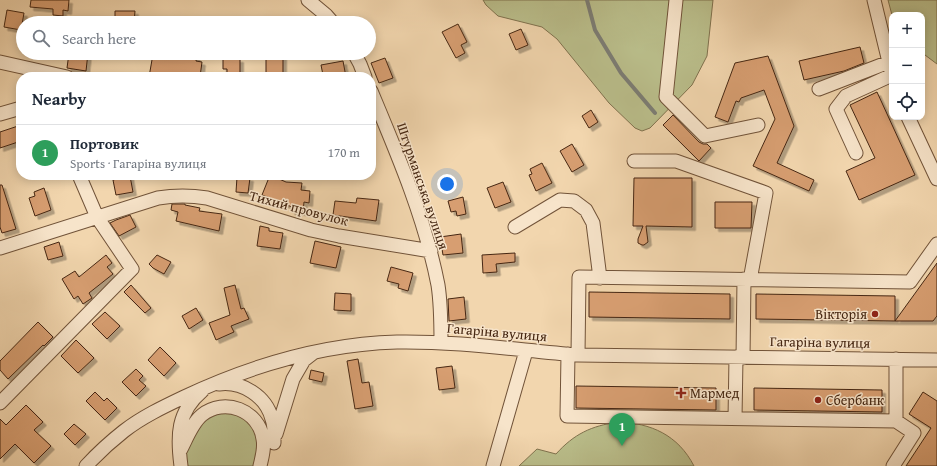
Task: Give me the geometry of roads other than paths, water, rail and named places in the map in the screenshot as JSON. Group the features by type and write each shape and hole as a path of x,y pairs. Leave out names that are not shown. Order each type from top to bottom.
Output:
{"street":[{"path":"308,0 327,16"},
{"path":"676,0 666,97 705,136 758,126"},
{"path":"819,89 889,62 874,0"},
{"path":"358,60 363,72"},
{"path":"0,62 33,72"},
{"path":"856,153 836,109 846,96 889,77"},
{"path":"0,114 16,109"},
{"name":"Штурманська вулиця","path":"376,114 420,215 438,286 441,314 441,343"},
{"path":"909,120 937,179"},
{"path":"634,161 676,161 766,193 747,280 739,357 735,419"},
{"path":"0,403 132,269 97,217 81,180"},
{"name":"Тихий провулок","path":"0,248 158,198 175,195 206,198 318,232 430,251"},
{"path":"515,227 560,200 574,201 586,210 593,223 600,278"},
{"path":"893,466 914,433 896,421 567,416 579,277 910,282 937,244"},
{"name":"Гагаріна вулиця","path":"86,466 102,449 124,430 154,411 208,386 260,366 314,351 356,345 396,342 468,344 573,355 937,360"},
{"path":"267,466 293,379 304,360 314,351"},
{"path":"493,466 526,351"},
{"path":"896,359 896,421"},
{"path":"181,466 178,437 181,422 187,408 196,395 208,386 221,383 234,384 247,388 258,396 272,417 274,444"},
{"path":"179,452 195,422 201,416 209,411 226,406 243,411 257,422 261,430 264,448 260,466"}],"waterway":[{"path":"587,0 595,30 621,73 655,113"}],"place":[{"name":"Вікторія","path":"875,314"},
{"name":"Мармед","path":"681,393"},
{"name":"Сбербанк","path":"818,400"},
{"name":"Портовик","path":"622,446"}]}
